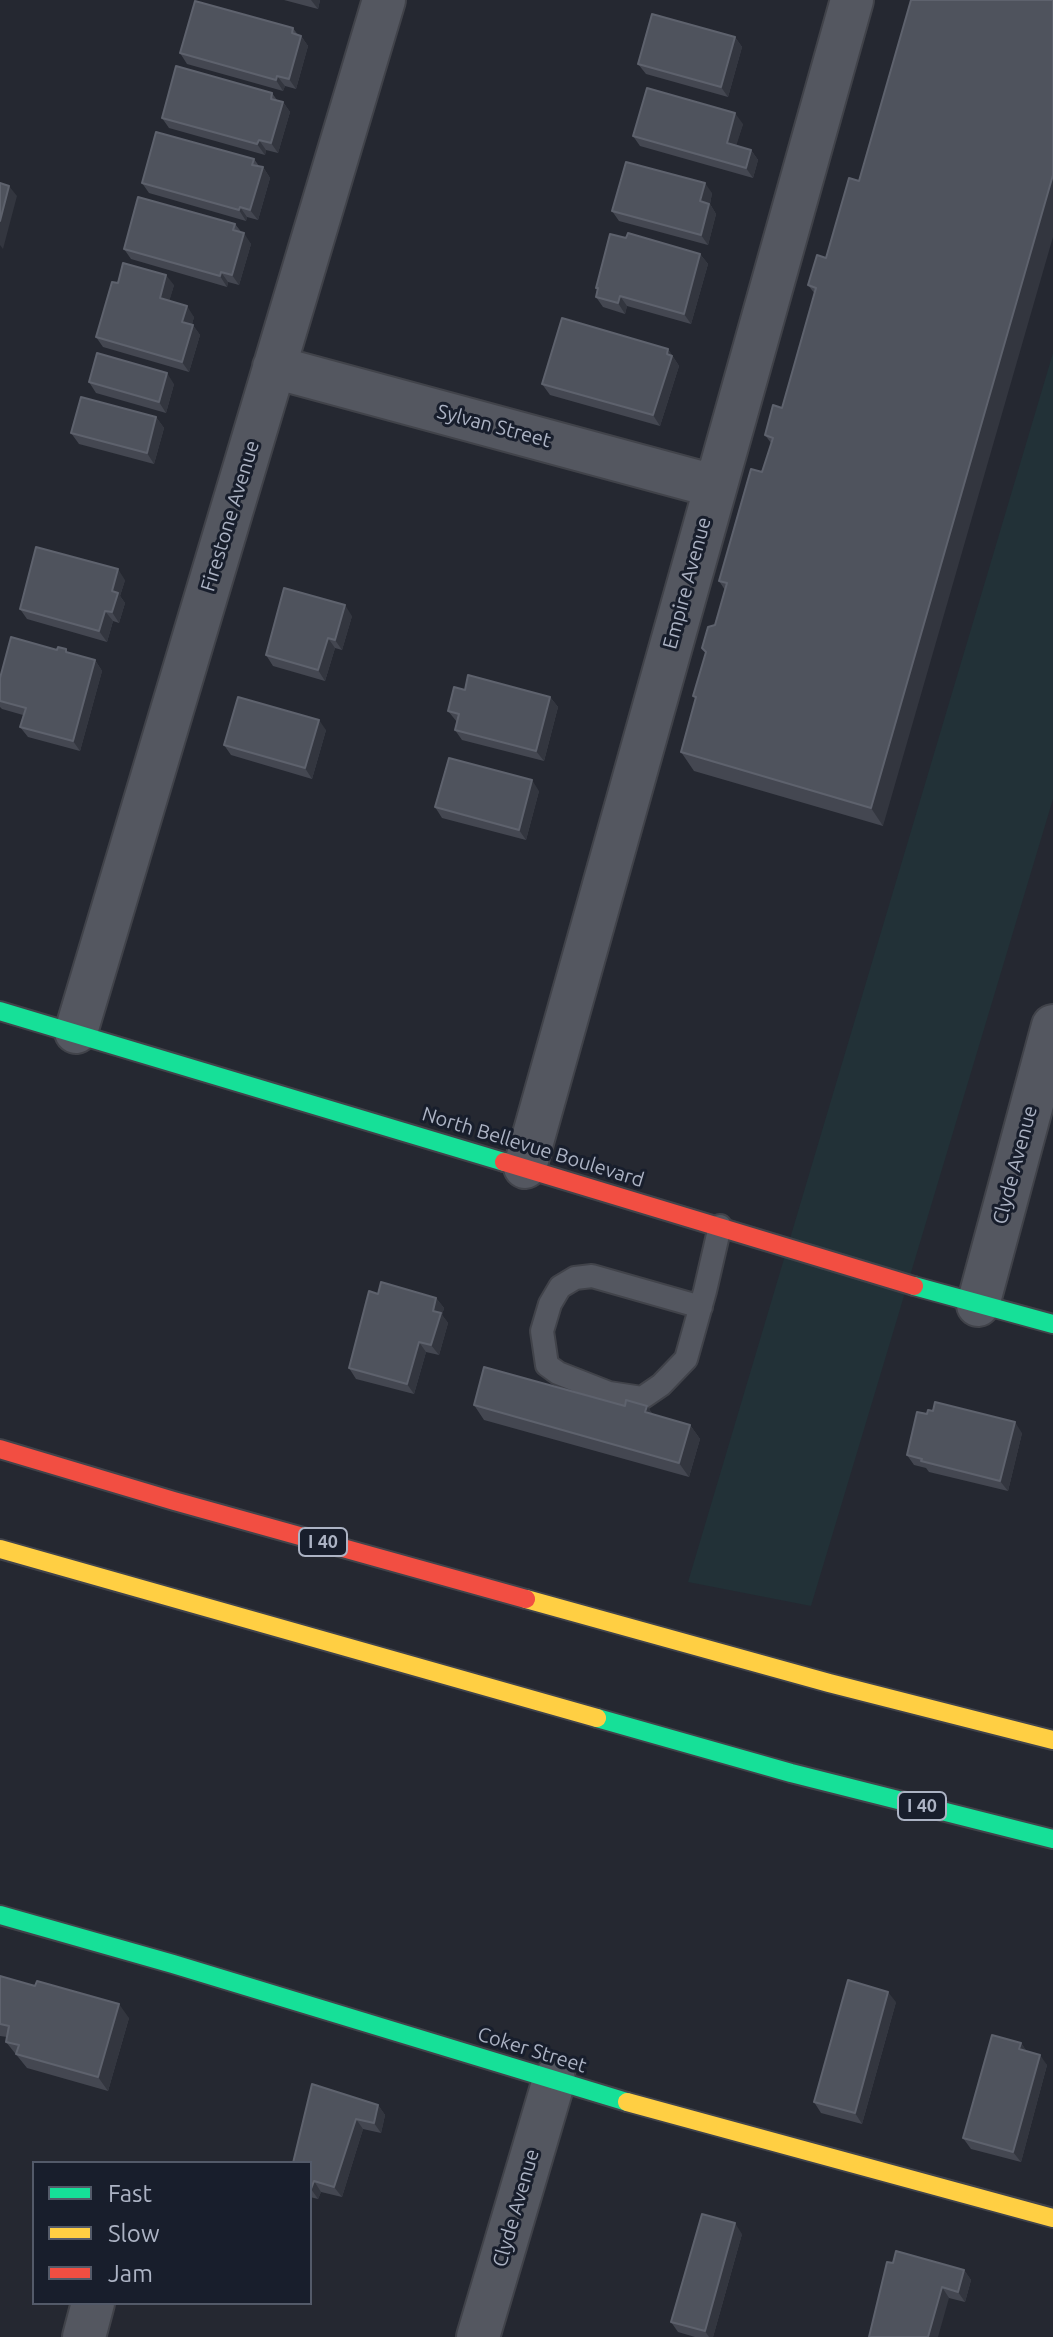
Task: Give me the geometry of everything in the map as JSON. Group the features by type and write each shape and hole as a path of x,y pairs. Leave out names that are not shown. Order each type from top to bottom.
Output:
{"main road":[{"name":"North Bellevue Boulevard","path":"0,1011 720,1226 852,1269 1053,1324"},
{"name":"I 40","path":"0,1449 174,1501 813,1679 1053,1740"},
{"name":"I 40","path":"0,1549 791,1773 1053,1839"},
{"name":"Coker Street","path":"0,1915 173,1964 554,2080 1053,2218"}],"street":[{"name":"Firestone Avenue","path":"76,1032 384,0"},
{"name":"Empire Avenue","path":"525,1167 852,0"},
{"name":"Sylvan Street","path":"274,367 714,486"},
{"name":"Clyde Avenue","path":"978,1305 1053,1026"},
{"name":"Clyde Avenue","path":"478,2337 554,2080"},
{"path":"84,2337 92,2305"}],"lane":[{"path":"701,1307 592,1276 575,1278 560,1287 550,1304 542,1331 547,1365 558,1373 609,1393 642,1398 661,1385 686,1359 701,1307 720,1226"}],"shaded area":[{"path":"1053,353 1053,799 811,1606 688,1582"}],"building":[{"path":"911,0 1053,0 1053,175 871,808 681,752 706,652 702,648 708,627 715,625 727,583 719,581 751,469 762,472 773,438 765,435 773,405 782,408 816,288 808,285 817,255 826,258 849,178 859,181"},
{"path":"195,1 293,28 292,33 301,36 289,79 277,76 276,80 180,53"},
{"path":"652,14 735,37 721,87 638,64"},
{"path":"176,66 272,93 271,99 283,102 271,143 259,140 257,144 162,118"},
{"path":"647,88 735,113 727,143 751,150 746,168 633,136"},
{"path":"156,132 254,159 252,165 263,167 250,210 240,207 239,210 142,183"},
{"path":"626,162 705,183 700,201 709,204 701,235 612,211"},
{"path":"0,183 9,186 0,221"},
{"path":"138,197 235,224 233,230 244,233 232,275 221,272 220,276 124,249"},
{"path":"628,233 700,254 684,314 620,296 618,303 596,297 610,234 626,238"},
{"path":"123,263 166,275 160,298 187,306 182,322 193,325 182,362 96,337 112,282 118,283"},
{"path":"562,318 668,349 667,354 672,356 653,415 542,384"},
{"path":"97,353 167,373 159,402 89,382"},
{"path":"81,397 156,417 147,453 71,433"},
{"path":"36,547 118,569 112,591 118,593 112,612 105,611 99,631 20,609"},
{"path":"284,588 345,605 335,640 328,638 318,670 266,655"},
{"path":"11,637 57,650 58,647 66,649 66,652 95,660 73,741 20,727 26,708 0,701 0,678"},
{"path":"468,675 550,697 536,751 455,730 459,714 448,711 454,687 465,690"},
{"path":"238,697 319,720 305,768 224,745"},
{"path":"449,758 532,780 519,830 435,807"},
{"path":"381,1282 436,1298 433,1311 441,1313 431,1345 419,1342 407,1384 349,1368 369,1291 378,1294"},
{"path":"484,1367 625,1406 626,1400 647,1406 645,1412 690,1425 679,1463 474,1405"},
{"path":"935,1402 1015,1422 1000,1481 907,1455 917,1412 927,1414 928,1410 933,1411"},
{"path":"0,1976 35,1986 37,1981 119,2004 98,2077 16,2054 19,2045 6,2042 9,2026 0,2024"},
{"path":"848,1980 888,1992 855,2113 814,2102"},
{"path":"992,2035 1021,2043 1019,2049 1040,2055 1013,2152 963,2138"},
{"path":"312,2084 378,2105 374,2123 356,2119 334,2187 314,2181 312,2186 312,2161 293,2161"},
{"path":"702,2214 735,2223 705,2331 671,2322"},
{"path":"896,2251 964,2270 958,2292 942,2287 928,2337 869,2337 887,2262 893,2263"}],"traffic: fast":[{"path":"0,1011 504,1162"},
{"path":"914,1286 1053,1324"},
{"path":"597,1718 791,1773 1053,1839"},
{"path":"0,1915 173,1964 627,2102"}],"traffic: slow":[{"path":"0,1549 597,1718"},
{"path":"526,1599 829,1683 1053,1740"},
{"path":"627,2102 1053,2218"}],"traffic: jam":[{"path":"504,1162 914,1286"},
{"path":"0,1449 526,1599"}]}
